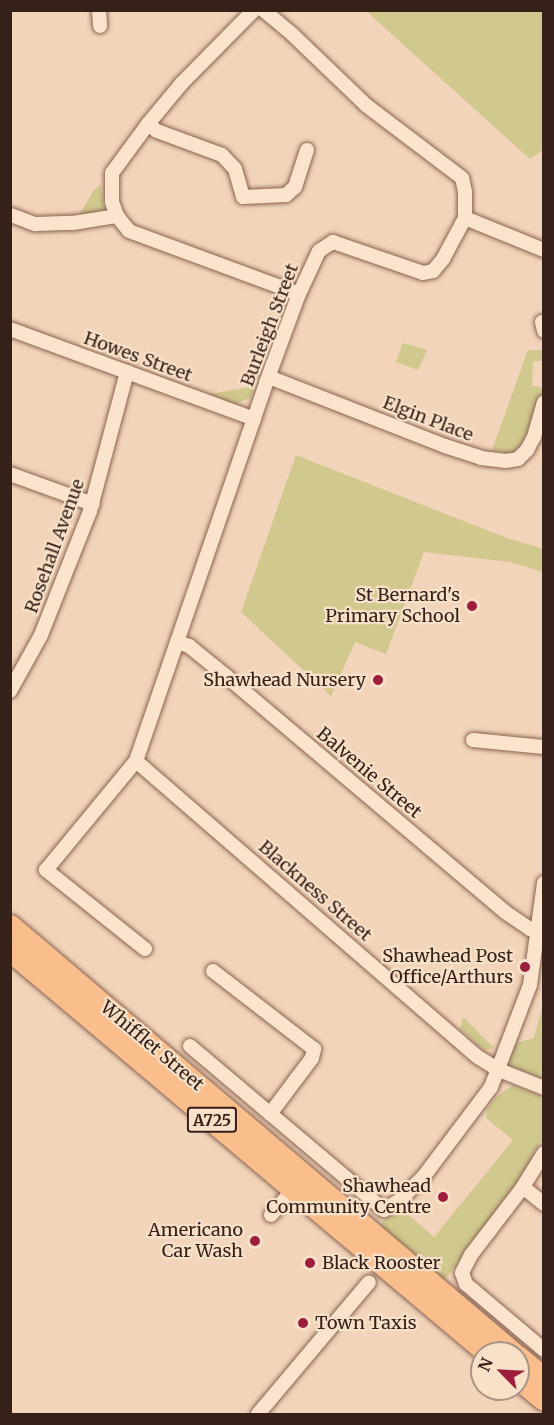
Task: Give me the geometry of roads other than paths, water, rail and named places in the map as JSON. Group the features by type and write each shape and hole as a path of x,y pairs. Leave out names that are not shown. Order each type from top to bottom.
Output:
{"main road":[{"name":"Whifflet Street","path":"10,925 443,1304 477,1341"},
{"name":"Whifflet Street","path":"10,951 294,1189 419,1283"},
{"name":"Whifflet Street","path":"443,1304 497,1341"},
{"path":"530,1367 543,1378"},
{"path":"530,1389 543,1400"}],"street":[{"path":"99,10 100,26"},
{"path":"254,10 182,83 148,124 112,173 112,202 117,216 129,231 299,294"},
{"name":"Burleigh Street","path":"145,949 46,870 136,761 269,377 299,294 319,251 333,242 423,273 433,271 443,259 465,218 465,192 462,178 366,105 292,34 263,10"},
{"path":"148,124 157,131 222,155 235,169 243,197 286,195 295,187 307,150"},
{"path":"11,215 35,224 73,223 117,216"},
{"path":"465,218 542,247"},
{"name":"Howes Street","path":"10,329 254,419"},
{"name":"Rosehall Avenue","path":"10,691 41,635 93,504 127,372"},
{"name":"Elgin Place","path":"269,377 444,446 482,458 506,461 518,459 527,450 534,437 543,402"},
{"path":"10,474 93,504"},
{"name":"Balvenie Street","path":"177,642 189,646 226,676 505,912 530,929 539,930"},
{"path":"473,740 543,747"},
{"name":"Blackness Street","path":"136,761 478,1057 499,1070 543,1088"},
{"path":"189,1046 384,1210 400,1200 424,1176 491,1088 530,984 539,930 543,883"},
{"path":"213,971 314,1049 312,1058 270,1114"},
{"path":"543,1153 523,1187 465,1264 462,1273 466,1284 543,1350"},
{"path":"523,1187 543,1204"},
{"path":"271,1215 294,1189"},
{"path":"258,1414 369,1282"}],"place":[{"name":"St Bernard's Primary School","path":"472,606"},
{"name":"Shawhead Nursery","path":"378,680"},
{"name":"Shawhead Post Office/Arthurs","path":"525,967"},
{"name":"Shawhead Community Centre","path":"443,1197"},
{"name":"Americano Car Wash","path":"255,1241"},
{"name":"Black Rooster","path":"310,1263"},
{"name":"Town Taxis","path":"303,1323"}]}
